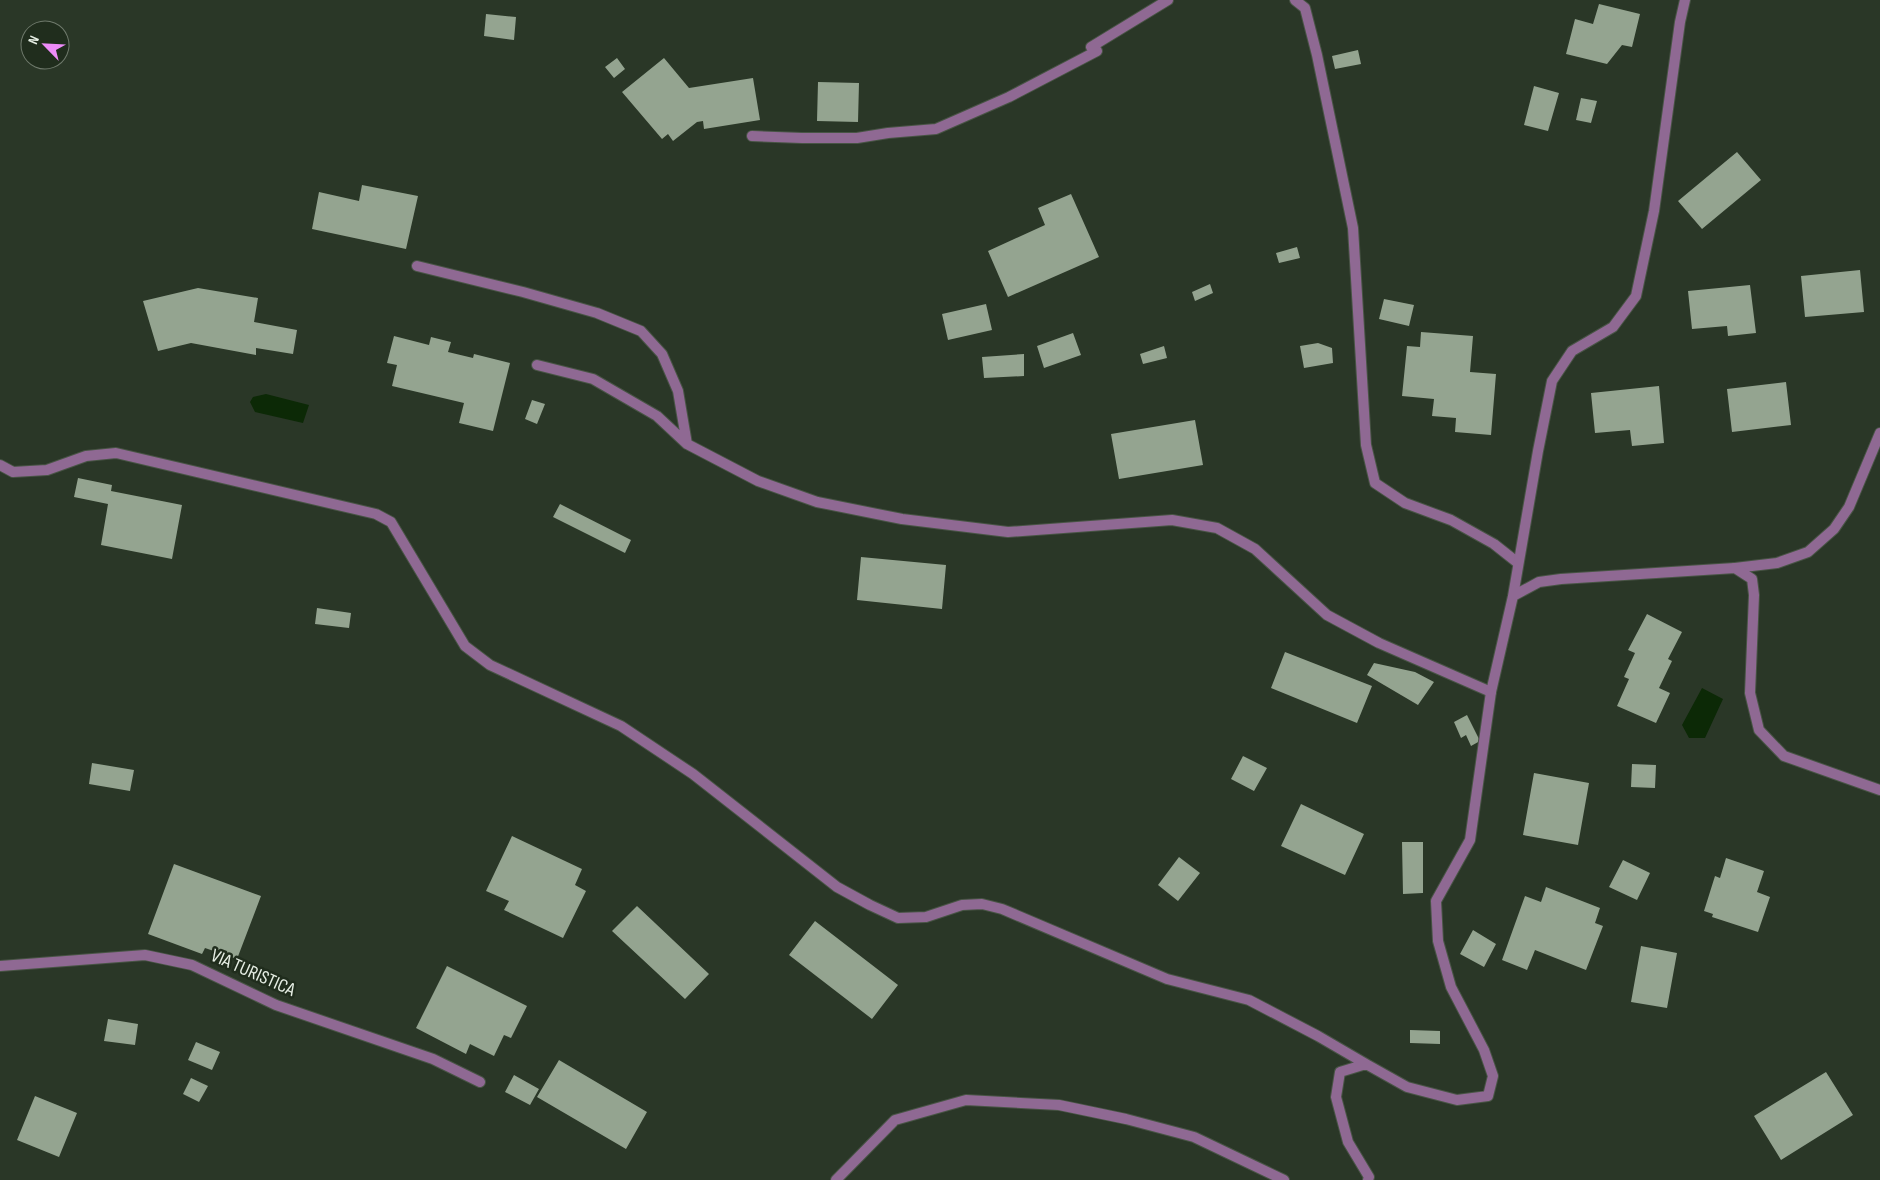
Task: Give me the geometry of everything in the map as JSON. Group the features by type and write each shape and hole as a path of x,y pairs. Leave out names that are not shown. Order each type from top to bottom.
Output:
{"street":[{"path":"752,136 858,138 936,128 1009,97 1097,51 1091,47 1168,0"},
{"path":"1295,0 1305,8 1317,55 1353,228 1366,445 1375,483 1405,502 1450,520 1494,544 1518,563"},
{"path":"0,465 13,472 47,470 86,456 116,452 376,514 391,522 465,646 490,665 621,726 693,774 837,887 846,892 898,918 926,917 962,904 982,904 1002,909 1167,979 1249,1000 1318,1036 1407,1087 1457,1100 1488,1096 1492,1076 1484,1050 1451,987 1438,941 1436,901 1470,840 1491,692 1513,596 1552,382 1572,351 1612,327 1636,296 1654,211 1680,22 1685,0"},
{"path":"417,266 523,292 597,313 641,332 662,354 678,391 687,444"},
{"path":"537,365 593,379 657,416 687,444 758,481 817,502 902,519 1008,532 1172,520 1217,528 1255,549 1327,615 1379,643 1491,692"},
{"path":"1513,596 1539,582 1735,568 1777,563 1808,552 1834,529 1849,507 1880,433"},
{"path":"1735,568 1752,579 1754,595 1750,693 1759,730 1784,756 1880,790"},
{"name":"VIA TURISTICA","path":"0,966 145,955 192,965 276,1005 433,1059 480,1082"},
{"path":"1366,1064 1340,1072 1336,1097 1348,1142 1369,1177 1368,1180"},
{"path":"836,1180 895,1120 966,1100 1059,1106 1126,1119 1194,1137 1284,1180"}],"shaded area":[{"path":"266,394 309,405 303,423 255,412 250,402 253,397"},
{"path":"1702,688 1723,699 1705,738 1689,738 1682,725"}],"building":[{"path":"1599,4 1640,14 1632,47 1622,45 1607,64 1566,54 1575,19 1593,24"},
{"path":"486,14 516,17 514,40 484,36"},
{"path":"1358,50 1361,64 1335,69 1332,56"},
{"path":"617,58 625,69 614,78 605,67"},
{"path":"664,58 689,88 753,78 760,120 704,129 703,121 697,122 673,141 668,134 662,139 622,92"},
{"path":"818,82 859,83 858,122 817,121"},
{"path":"1534,86 1559,93 1548,131 1524,125"},
{"path":"1581,98 1597,101 1591,123 1576,120"},
{"path":"1737,152 1761,180 1702,229 1678,201"},
{"path":"362,185 418,196 406,249 312,229 319,192 359,201"},
{"path":"1071,194 1099,257 1008,297 988,251 1045,225 1038,208"},
{"path":"1297,247 1300,258 1279,263 1276,253"},
{"path":"1860,270 1864,312 1805,317 1801,276"},
{"path":"1210,284 1213,293 1195,301 1192,292"},
{"path":"1750,285 1756,333 1728,336 1727,326 1692,329 1688,291"},
{"path":"198,288 258,298 254,322 297,330 293,354 256,348 256,355 191,343 158,351 143,301"},
{"path":"1384,299 1414,305 1409,326 1379,319"},
{"path":"986,304 992,330 948,340 942,314"},
{"path":"1421,332 1473,336 1470,372 1496,374 1491,435 1455,432 1456,418 1432,416 1434,399 1402,396 1407,346 1420,347"},
{"path":"1073,333 1081,355 1044,368 1037,346"},
{"path":"394,336 429,345 431,337 451,342 448,352 473,358 474,354 510,363 493,431 459,423 464,403 392,386 397,365 387,363"},
{"path":"1318,343 1332,348 1333,363 1304,368 1300,346"},
{"path":"1164,346 1167,358 1143,364 1140,354"},
{"path":"1024,354 1024,376 984,378 982,357"},
{"path":"1786,382 1791,425 1732,432 1727,389"},
{"path":"1659,386 1664,443 1632,446 1630,430 1595,433 1591,393"},
{"path":"532,400 545,404 537,424 525,419"},
{"path":"1195,420 1203,465 1119,479 1111,434"},
{"path":"78,478 112,485 111,491 182,505 172,559 101,545 108,504 74,497"},
{"path":"560,504 631,540 625,553 553,517"},
{"path":"861,557 946,565 942,609 857,600"},
{"path":"317,608 351,613 349,628 315,624"},
{"path":"1647,614 1682,632 1668,659 1672,661 1659,688 1670,693 1656,723 1617,706 1629,679 1624,677 1635,653 1628,650"},
{"path":"1285,652 1372,686 1357,723 1271,688"},
{"path":"1374,663 1415,672 1434,682 1418,705 1367,675"},
{"path":"1467,715 1480,741 1471,746 1466,735 1461,738 1454,722"},
{"path":"1243,756 1267,768 1254,791 1231,779"},
{"path":"92,763 134,770 130,791 89,784"},
{"path":"1632,764 1656,765 1655,788 1631,787"},
{"path":"1534,773 1589,783 1578,845 1523,835"},
{"path":"1301,804 1364,834 1345,875 1281,846"},
{"path":"512,836 582,869 575,885 586,891 563,938 504,910 509,901 486,891"},
{"path":"1402,842 1423,842 1423,893 1403,894"},
{"path":"1179,857 1200,873 1178,901 1158,885"},
{"path":"1726,858 1764,871 1757,892 1770,897 1758,932 1712,917 1713,914 1704,911 1715,876 1720,878"},
{"path":"1623,860 1650,873 1637,900 1609,887"},
{"path":"174,864 261,896 237,959 205,948 202,954 148,934"},
{"path":"1546,887 1600,908 1595,923 1603,926 1586,970 1535,950 1527,970 1502,960 1525,896 1541,902"},
{"path":"637,906 709,974 685,999 612,931"},
{"path":"815,921 898,985 872,1019 789,955"},
{"path":"1473,930 1496,944 1484,967 1460,954"},
{"path":"1641,946 1677,953 1667,1008 1631,1002"},
{"path":"447,966 527,1006 511,1038 504,1035 494,1056 470,1044 466,1054 416,1028"},
{"path":"108,1019 138,1024 135,1045 104,1041"},
{"path":"1410,1030 1440,1031 1440,1044 1410,1043"},
{"path":"196,1042 220,1052 212,1070 188,1060"},
{"path":"559,1060 647,1112 626,1149 537,1097"},
{"path":"1826,1072 1853,1115 1781,1160 1754,1116"},
{"path":"514,1075 539,1089 530,1105 505,1092"},
{"path":"191,1078 208,1086 199,1102 183,1094"},
{"path":"35,1096 77,1113 59,1157 17,1140"}]}
